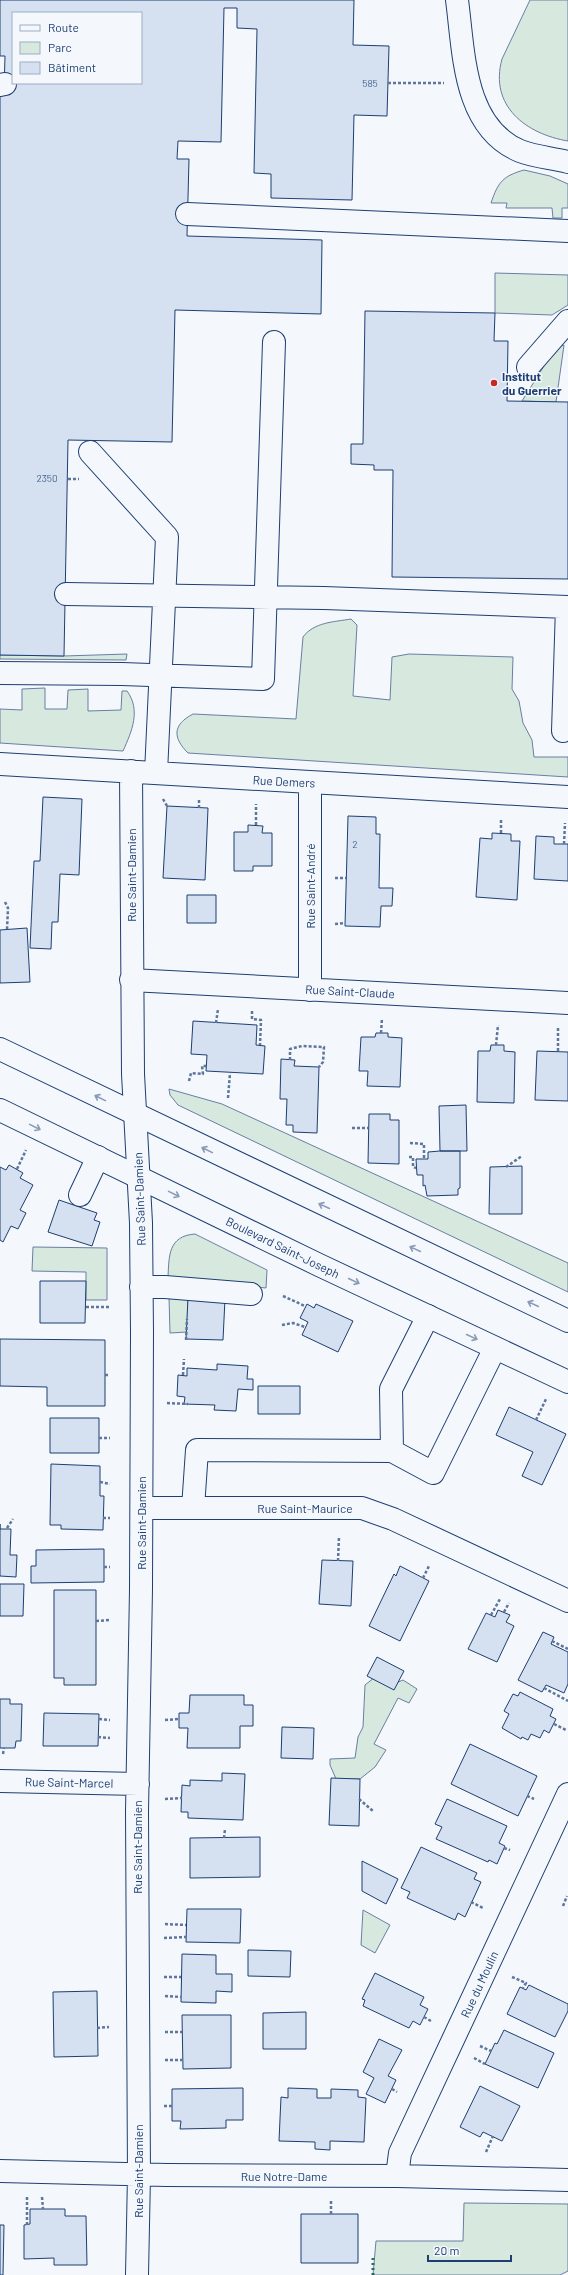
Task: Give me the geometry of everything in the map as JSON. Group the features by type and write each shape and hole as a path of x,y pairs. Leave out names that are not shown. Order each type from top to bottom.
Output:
{"street":[{"path":"458,0 469,83 477,108 486,124 500,138 520,151 568,162"},
{"path":"187,214 568,231"},
{"path":"528,367 568,321"},
{"path":"0,673 263,679 267,597 274,342"},
{"path":"90,452 168,537 156,773"},
{"path":"66,594 166,594 567,607 563,731"},
{"name":"Rue Demers","path":"0,764 568,797"},
{"name":"Rue Saint-Damien","path":"131,771 131,980 142,1287 142,1508 138,1784 139,2175 137,2275"},
{"name":"Rue Saint-André","path":"310,782 310,990"},
{"name":"Rue Saint-Claude","path":"131,980 568,1002"},
{"path":"0,1049 135,1115 568,1321"},
{"name":"Boulevard Saint-Joseph","path":"0,1110 568,1382"},
{"path":"80,1195 98,1158"},
{"path":"142,1287 165,1287 251,1294"},
{"path":"392,1451 391,1389 428,1316"},
{"path":"193,1508 197,1450 392,1451 433,1473 495,1348"},
{"name":"Rue Saint-Maurice","path":"142,1508 362,1508 393,1519 568,1601"},
{"name":"Rue Saint-Marcel","path":"0,1781 138,1784"},
{"name":"Rue du Moulin","path":"396,2176 400,2153 568,1794"},
{"name":"Rue Notre-Dame","path":"0,2171 139,2175 396,2176 568,2180"}],"path":[{"path":"388,83 469,83"},
{"path":"162,797 167,806"},
{"path":"199,799 199,808"},
{"path":"256,802 256,825"},
{"path":"501,817 501,833"},
{"path":"564,844 565,820"},
{"path":"334,878 346,878"},
{"path":"5,902 8,908 7,930"},
{"path":"334,924 345,923"},
{"path":"216,1023 218,1006"},
{"path":"252,1008 252,1019 260,1020 260,1045"},
{"path":"381,1033 383,1015"},
{"path":"496,1045 498,1022"},
{"path":"558,1024 558,1052"},
{"path":"290,1060 290,1049 302,1046 324,1047 323,1062 320,1067"},
{"path":"190,1081 191,1073 202,1074 202,1066 206,1066"},
{"path":"228,1098 230,1073"},
{"path":"352,1128 368,1128"},
{"path":"410,1144 424,1144 424,1159"},
{"path":"17,1169 27,1148"},
{"path":"506,1167 522,1156"},
{"path":"409,1157 413,1157 413,1167 416,1168"},
{"path":"283,1296 305,1306"},
{"path":"86,1307 110,1307"},
{"path":"186,1340 187,1319"},
{"path":"282,1325 293,1323 305,1327"},
{"path":"183,1375 184,1359"},
{"path":"105,1375 110,1375"},
{"path":"536,1420 546,1398"},
{"path":"165,1403 188,1404"},
{"path":"99,1438 110,1438"},
{"path":"100,1482 110,1484"},
{"path":"103,1518 110,1518"},
{"path":"7,1528 13,1519"},
{"path":"338,1561 339,1536"},
{"path":"424,1578 429,1566"},
{"path":"104,1567 110,1567"},
{"path":"491,1616 500,1599"},
{"path":"504,1612 509,1604"},
{"path":"96,1621 110,1620"},
{"path":"552,1641 568,1649"},
{"path":"544,1688 568,1701"},
{"path":"165,1720 179,1719"},
{"path":"99,1720 110,1720"},
{"path":"554,1724 566,1730"},
{"path":"98,1737 110,1738"},
{"path":"3,1754 4,1748"},
{"path":"527,1796 534,1799"},
{"path":"165,1799 182,1798"},
{"path":"360,1799 373,1811"},
{"path":"224,1829 224,1838"},
{"path":"504,1848 510,1850"},
{"path":"563,1906 567,1896"},
{"path":"471,1902 483,1908"},
{"path":"164,1924 186,1925"},
{"path":"164,1938 186,1937"},
{"path":"164,1977 181,1977"},
{"path":"512,1977 526,1983 523,1988"},
{"path":"165,1996 181,1997"},
{"path":"424,2017 431,2021"},
{"path":"97,2028 109,2027"},
{"path":"165,2032 182,2032"},
{"path":"480,2046 491,2051"},
{"path":"474,2058 485,2064"},
{"path":"165,2060 183,2060"},
{"path":"392,2089 397,2092"},
{"path":"164,2106 172,2106"},
{"path":"483,2157 493,2136"},
{"path":"27,2193 27,2225"},
{"path":"42,2194 43,2209"},
{"path":"331,2214 332,2198"}],"green space":[{"path":"530,0 568,0 568,141 538,132 525,124 514,115 506,104 501,91 499,76 502,59"},
{"path":"524,170 550,176 568,184 568,208 562,208 562,218 553,218 552,208 506,208 507,203 491,203 496,190 502,181 517,172"},
{"path":"495,273 568,275 568,305 552,315 495,313"},
{"path":"564,345 556,402 522,401 556,347"},
{"path":"351,619 357,625 353,696 390,700 392,657 409,654 513,657 512,689 519,701 523,723 532,740 534,757 568,757 568,777 188,753 183,747 177,737 178,727 186,718 193,714 296,719 303,637 313,628 331,622"},
{"path":"127,654 126,660 0,659 0,655 64,656"},
{"path":"45,688 45,709 67,709 68,690 88,689 88,711 121,710 122,691 127,691 134,706 134,721 123,751 0,743 0,709 22,710 22,689"},
{"path":"169,1089 222,1104 568,1263 568,1292 178,1105 170,1095"},
{"path":"195,1234 267,1270 266,1288 168,1278 170,1255 175,1243 186,1236"},
{"path":"33,1247 107,1248 107,1300 86,1300 86,1272 32,1271"},
{"path":"169,1297 188,1298 187,1332 170,1333"},
{"path":"375,1677 396,1683 403,1680 417,1689 409,1703 398,1698 374,1744 386,1750 375,1767 360,1779 336,1779 330,1765 330,1759 355,1758 358,1737 363,1727 365,1685"},
{"path":"363,1910 390,1925 375,1953 361,1945"},
{"path":"464,2203 568,2204 568,2271 560,2275 373,2275 376,2241 463,2241"}],"building":[{"path":"0,0 354,0 353,45 389,46 387,116 354,115 352,200 271,198 271,174 254,173 257,29 237,28 237,8 224,8 221,142 178,141 177,159 189,159 187,236 322,240 321,314 175,310 172,442 68,440 64,656 0,655 0,93 4,93 5,56 0,56"},
{"path":"365,311 495,313 494,341 508,341 507,401 568,402 568,579 392,577 393,470 374,470 374,465 351,464 351,444 363,444"},
{"path":"43,797 82,799 79,875 60,874 58,922 52,922 51,949 30,948 34,861 40,861"},
{"path":"167,806 208,808 205,880 163,878"},
{"path":"348,816 376,817 376,834 380,834 379,888 393,888 392,906 381,906 380,927 345,926"},
{"path":"248,825 263,826 262,833 272,833 272,866 253,866 253,871 234,871 234,832 248,832"},
{"path":"492,833 511,834 511,841 520,841 517,900 476,897 480,838 492,839"},
{"path":"536,836 554,837 554,844 568,844 568,881 534,879"},
{"path":"187,895 216,895 216,923 187,923"},
{"path":"27,928 30,982 0,983 0,930"},
{"path":"193,1021 257,1025 256,1045 265,1046 263,1074 206,1071 207,1055 191,1054"},
{"path":"376,1033 388,1033 388,1037 402,1038 400,1087 367,1086 368,1071 359,1071 361,1037 375,1037"},
{"path":"491,1045 504,1045 504,1051 515,1052 514,1103 477,1102 478,1051 490,1051"},
{"path":"537,1051 568,1052 568,1101 535,1100"},
{"path":"281,1059 295,1060 294,1066 319,1067 317,1133 293,1132 293,1125 286,1125 287,1099 280,1099"},
{"path":"466,1105 467,1151 440,1151 439,1106"},
{"path":"369,1114 390,1114 390,1120 399,1120 399,1164 368,1163"},
{"path":"460,1151 460,1188 458,1189 458,1195 427,1196 425,1185 423,1186 423,1175 417,1175 416,1159 428,1159 428,1152"},
{"path":"9,1165 23,1173 20,1178 33,1185 20,1210 26,1213 18,1229 11,1226 3,1242 0,1240 0,1167 6,1170"},
{"path":"522,1166 522,1214 489,1214 490,1167"},
{"path":"59,1200 97,1213 94,1220 100,1222 92,1246 48,1232"},
{"path":"40,1281 86,1281 85,1323 40,1323"},
{"path":"188,1298 225,1299 223,1340 186,1339"},
{"path":"307,1304 314,1308 316,1304 353,1321 338,1352 302,1335 308,1322 300,1318"},
{"path":"0,1339 105,1340 105,1406 47,1406 47,1387 0,1386"},
{"path":"217,1364 248,1366 247,1379 253,1379 253,1390 238,1389 236,1411 214,1410 215,1405 184,1404 185,1397 177,1396 178,1375 187,1376 187,1368 217,1370"},
{"path":"258,1386 300,1386 300,1414 258,1414"},
{"path":"509,1407 566,1434 542,1485 522,1476 533,1452 496,1435"},
{"path":"50,1418 99,1418 99,1453 50,1453"},
{"path":"51,1464 100,1466 100,1496 104,1496 103,1530 61,1529 61,1525 50,1525"},
{"path":"0,1529 11,1529 10,1555 17,1555 16,1577 0,1576"},
{"path":"104,1549 104,1582 31,1583 31,1566 36,1566 36,1550"},
{"path":"322,1560 353,1561 351,1606 319,1604"},
{"path":"400,1566 429,1581 400,1641 369,1626 394,1574 396,1576"},
{"path":"0,1584 24,1584 23,1616 0,1616"},
{"path":"54,1590 96,1590 96,1685 64,1685 64,1678 54,1678"},
{"path":"498,1610 510,1615 506,1622 514,1626 497,1662 468,1649 486,1613 495,1617"},
{"path":"543,1632 554,1637 551,1644 568,1652 568,1684 564,1693 546,1685 542,1692 518,1680"},
{"path":"377,1657 404,1671 394,1690 367,1676"},
{"path":"520,1692 553,1709 550,1716 556,1719 549,1733 544,1730 540,1738 531,1734 528,1740 522,1737 521,1739 502,1728 509,1714 504,1711 513,1694 518,1696"},
{"path":"190,1695 244,1695 244,1705 253,1705 253,1726 240,1726 240,1748 187,1748 188,1728 179,1728 179,1713 189,1713"},
{"path":"0,1699 10,1699 10,1704 22,1704 21,1741 16,1741 15,1748 0,1748"},
{"path":"44,1713 99,1714 98,1746 43,1746"},
{"path":"282,1727 314,1728 313,1759 281,1758"},
{"path":"470,1744 537,1776 518,1816 451,1784"},
{"path":"222,1773 245,1774 243,1820 188,1818 188,1812 181,1812 182,1785 190,1786 190,1780 222,1781"},
{"path":"331,1778 360,1779 359,1826 329,1825"},
{"path":"447,1799 507,1826 499,1843 505,1846 497,1864 489,1860 488,1862 436,1839 442,1827 435,1824"},
{"path":"260,1837 260,1877 190,1878 190,1838"},
{"path":"421,1847 477,1873 474,1879 481,1882 465,1917 458,1913 455,1920 407,1898 410,1892 401,1888"},
{"path":"362,1861 398,1879 386,1904 362,1891"},
{"path":"187,1909 241,1909 240,1943 186,1942"},
{"path":"248,1950 291,1951 290,1977 248,1976"},
{"path":"182,1954 216,1955 216,1974 232,1974 232,1992 216,1991 216,2003 181,2002"},
{"path":"375,1973 424,1997 420,2005 428,2009 420,2025 413,2021 409,2028 363,2006 365,2000 362,1999"},
{"path":"529,1985 568,2004 568,2011 555,2037 507,2014 520,1987 526,1990"},
{"path":"97,1991 98,2056 54,2057 53,1992"},
{"path":"306,2012 306,2049 263,2049 263,2013"},
{"path":"182,2015 231,2015 231,2068 183,2069"},
{"path":"504,2030 554,2053 538,2088 485,2064 495,2043 497,2044"},
{"path":"379,2039 402,2050 388,2076 396,2080 385,2103 366,2094 374,2078 363,2072"},
{"path":"480,2086 520,2106 502,2141 483,2132 480,2137 460,2127"},
{"path":"243,2088 243,2120 226,2120 226,2128 180,2129 181,2121 172,2121 172,2089"},
{"path":"288,2088 317,2089 317,2098 331,2098 331,2089 358,2090 358,2097 366,2098 364,2142 330,2141 330,2150 315,2149 315,2142 279,2141 281,2097 288,2098"},
{"path":"30,2209 65,2209 65,2216 86,2216 87,2265 54,2265 54,2258 24,2259 24,2225 30,2224"},
{"path":"301,2214 358,2214 358,2263 301,2263"},
{"path":"0,2225 4,2225 3,2275 0,2275"}],"hedge":[{"path":"373,2256 373,2275"}],"place":[{"name":"Institut du Guerrier","path":"494,383"}]}
